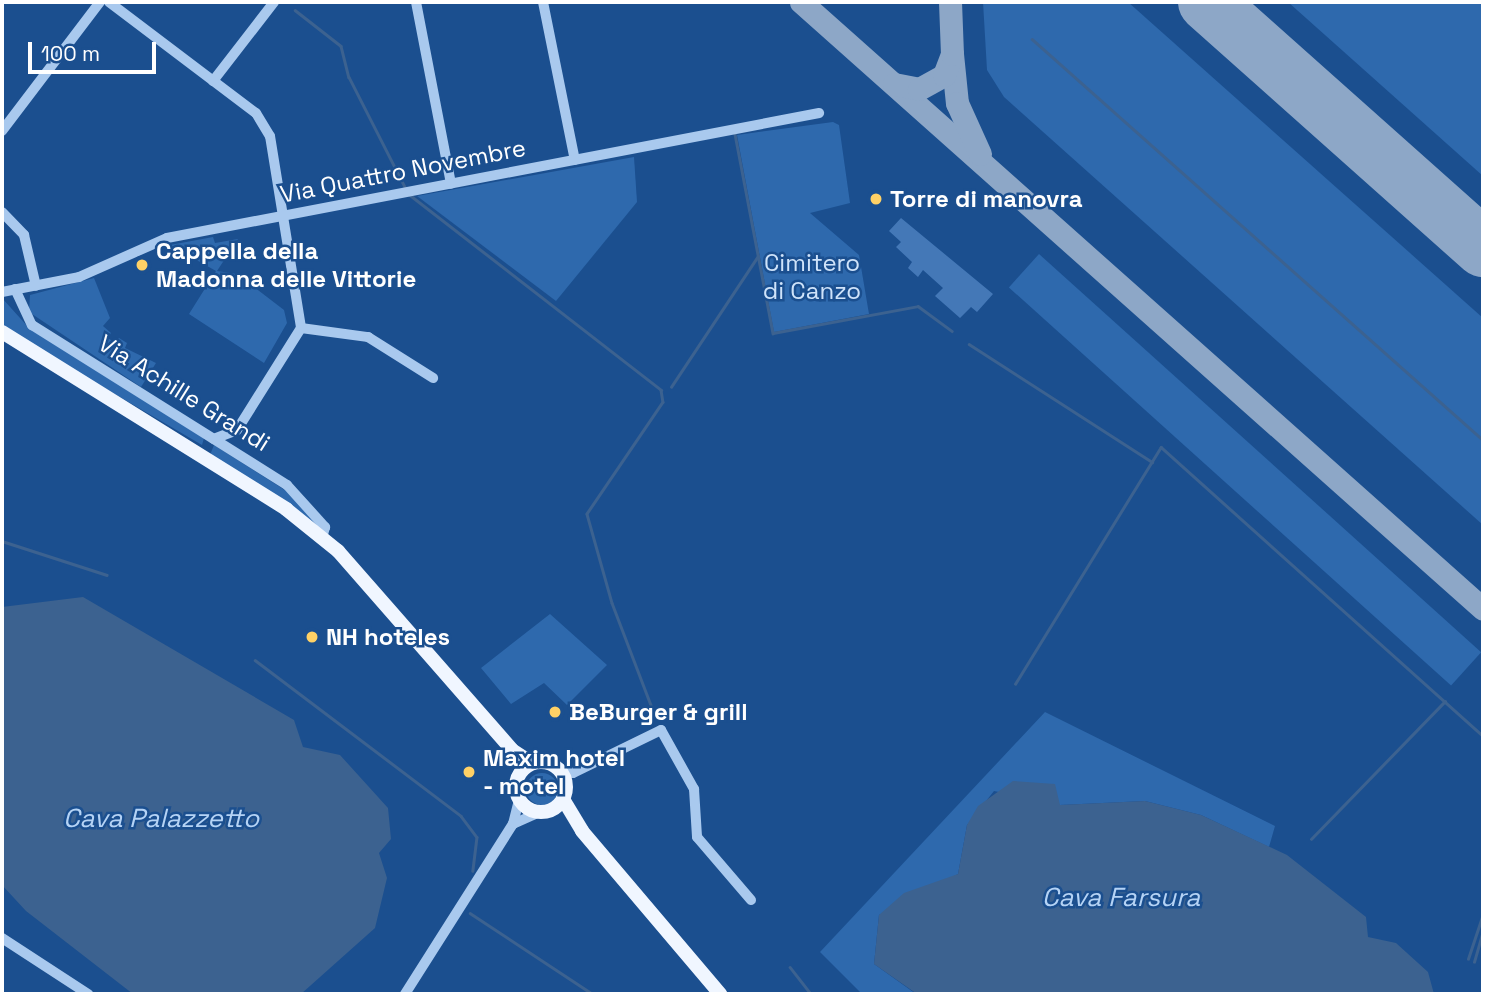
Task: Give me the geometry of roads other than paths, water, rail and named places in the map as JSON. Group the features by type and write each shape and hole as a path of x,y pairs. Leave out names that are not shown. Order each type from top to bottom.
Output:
{"main road":[{"name":"Via Achille Grandi","path":"2,332 200,453 322,538 365,578 526,768 547,762 564,785"},
{"name":"Via Achille Grandi","path":"2,344 61,367"},
{"path":"526,768 519,800 582,831"},
{"path":"545,811 564,785"},
{"path":"564,785 582,831 720,994"}],"street":[{"path":"2,131 100,2"},
{"path":"109,2 256,113 268,130 301,328 237,430 237,453"},
{"path":"213,81 274,2"},
{"path":"415,2 451,184"},
{"path":"543,2 575,160"},
{"name":"Via Quattro Novembre","path":"2,292 79,277 167,238 819,113"},
{"path":"2,212 24,234 36,286"},
{"name":"Via Achille Grandi","path":"15,289 32,325 296,493 325,527 322,538"},
{"path":"301,328 369,337 433,378"},
{"path":"200,453 212,438 237,430"},
{"path":"564,785 581,769 655,729 663,731 694,789 697,837 751,900"},
{"path":"405,994 513,824 519,800"},
{"path":"513,824 545,811"},
{"path":"2,938 88,994"}],"water":[{"name":"Cava Palazzetto","path":"83,597 294,720 303,747 340,755 388,808 391,839 379,853 387,878 375,928 301,994 133,994 26,911 2,885 2,607"},
{"name":"Cava Farsura","path":"1013,781 1055,784 1060,805 1145,801 1201,815 1287,855 1366,917 1368,937 1396,943 1428,972 1434,994 917,994 874,964 879,915 904,893 958,874 967,825 978,806"}],"waterway":[{"path":"295,10 341,46 349,77 406,189"},
{"path":"1032,39 1483,440"},
{"path":"735,134 773,333 918,306 952,331"},
{"path":"410,195 661,390 663,402 587,514 612,603 656,718"},
{"path":"671,387 758,256"},
{"path":"969,344 1152,462"},
{"path":"1015,684 1161,447 1483,736"},
{"path":"2,541 107,575"},
{"path":"255,660 461,816 477,837 473,871"},
{"path":"1311,839 1445,701"},
{"path":"470,913 593,994"},
{"path":"1468,959 1483,914"},
{"path":"1474,962 1483,931"},
{"path":"790,967 811,994"}],"place":[{"name":"Torre di manovra","path":"876,199"},
{"name":"Cappella della Madonna delle Vittorie","path":"142,265"},
{"name":"NH hoteles","path":"312,637"},
{"name":"BeBurger & grill","path":"555,712"},
{"name":"Maxim hotel - motel","path":"469,772"}],"park label":[{"name":"Cimitero di Canzo","path":"812,277"}]}
